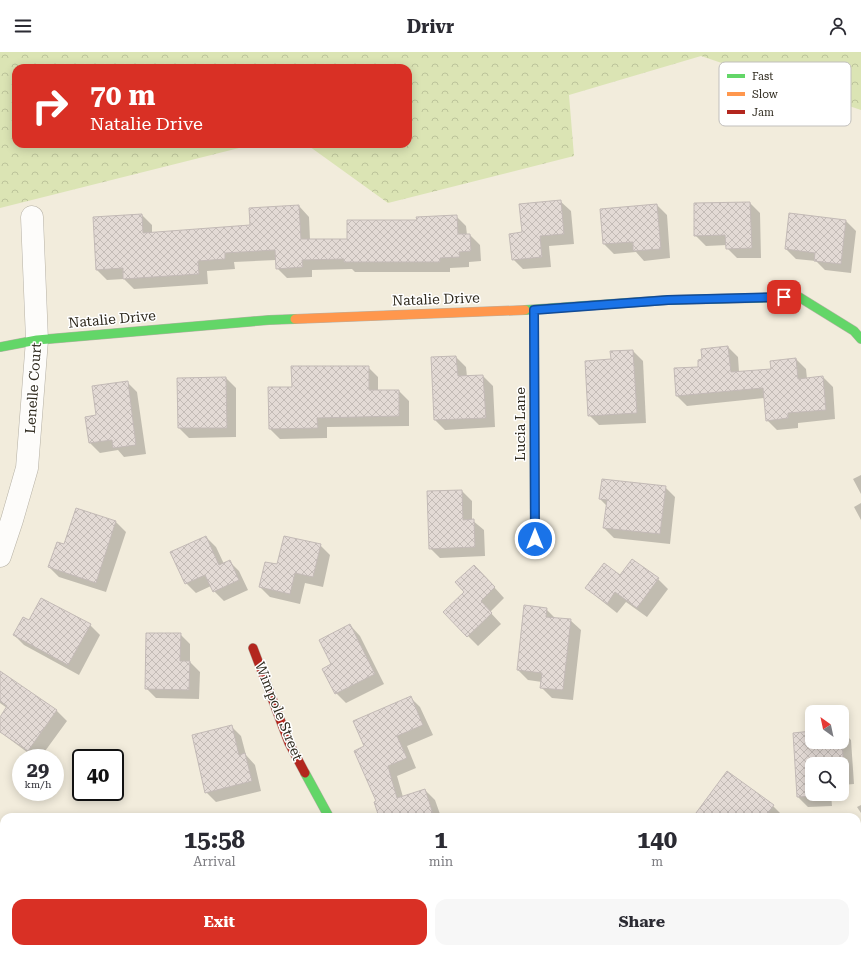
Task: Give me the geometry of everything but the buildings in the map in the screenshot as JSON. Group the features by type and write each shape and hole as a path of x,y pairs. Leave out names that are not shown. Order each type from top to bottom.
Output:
{"street":[{"name":"Lenelle Court","path":"0,556 27,468 37,340 32,217"},
{"name":"Natalie Drive","path":"0,347 37,340 269,320 534,310 668,300 799,297 854,331 861,339"},
{"name":"Lucia Lane","path":"534,310 535,539"},
{"name":"Wimpole Street","path":"253,648 289,743 326,813"}],"green space":[{"path":"0,52 861,52 861,110 851,107 851,62 719,62 701,56 569,95 574,156 388,203 312,148 412,148 412,64 12,64 12,148 239,148 0,208"}],"traffic: fast":[{"path":"525,310 668,300 799,297 854,331 861,339"},
{"path":"0,347 37,340 295,319"},
{"path":"305,773 327,813"}],"traffic: slow":[{"path":"295,319 525,310"},
{"path":"534,310 535,539"}],"traffic: jam":[{"path":"253,648 289,743 305,773"}],"route":[{"path":"535,539 534,310 668,300 784,297"}]}
